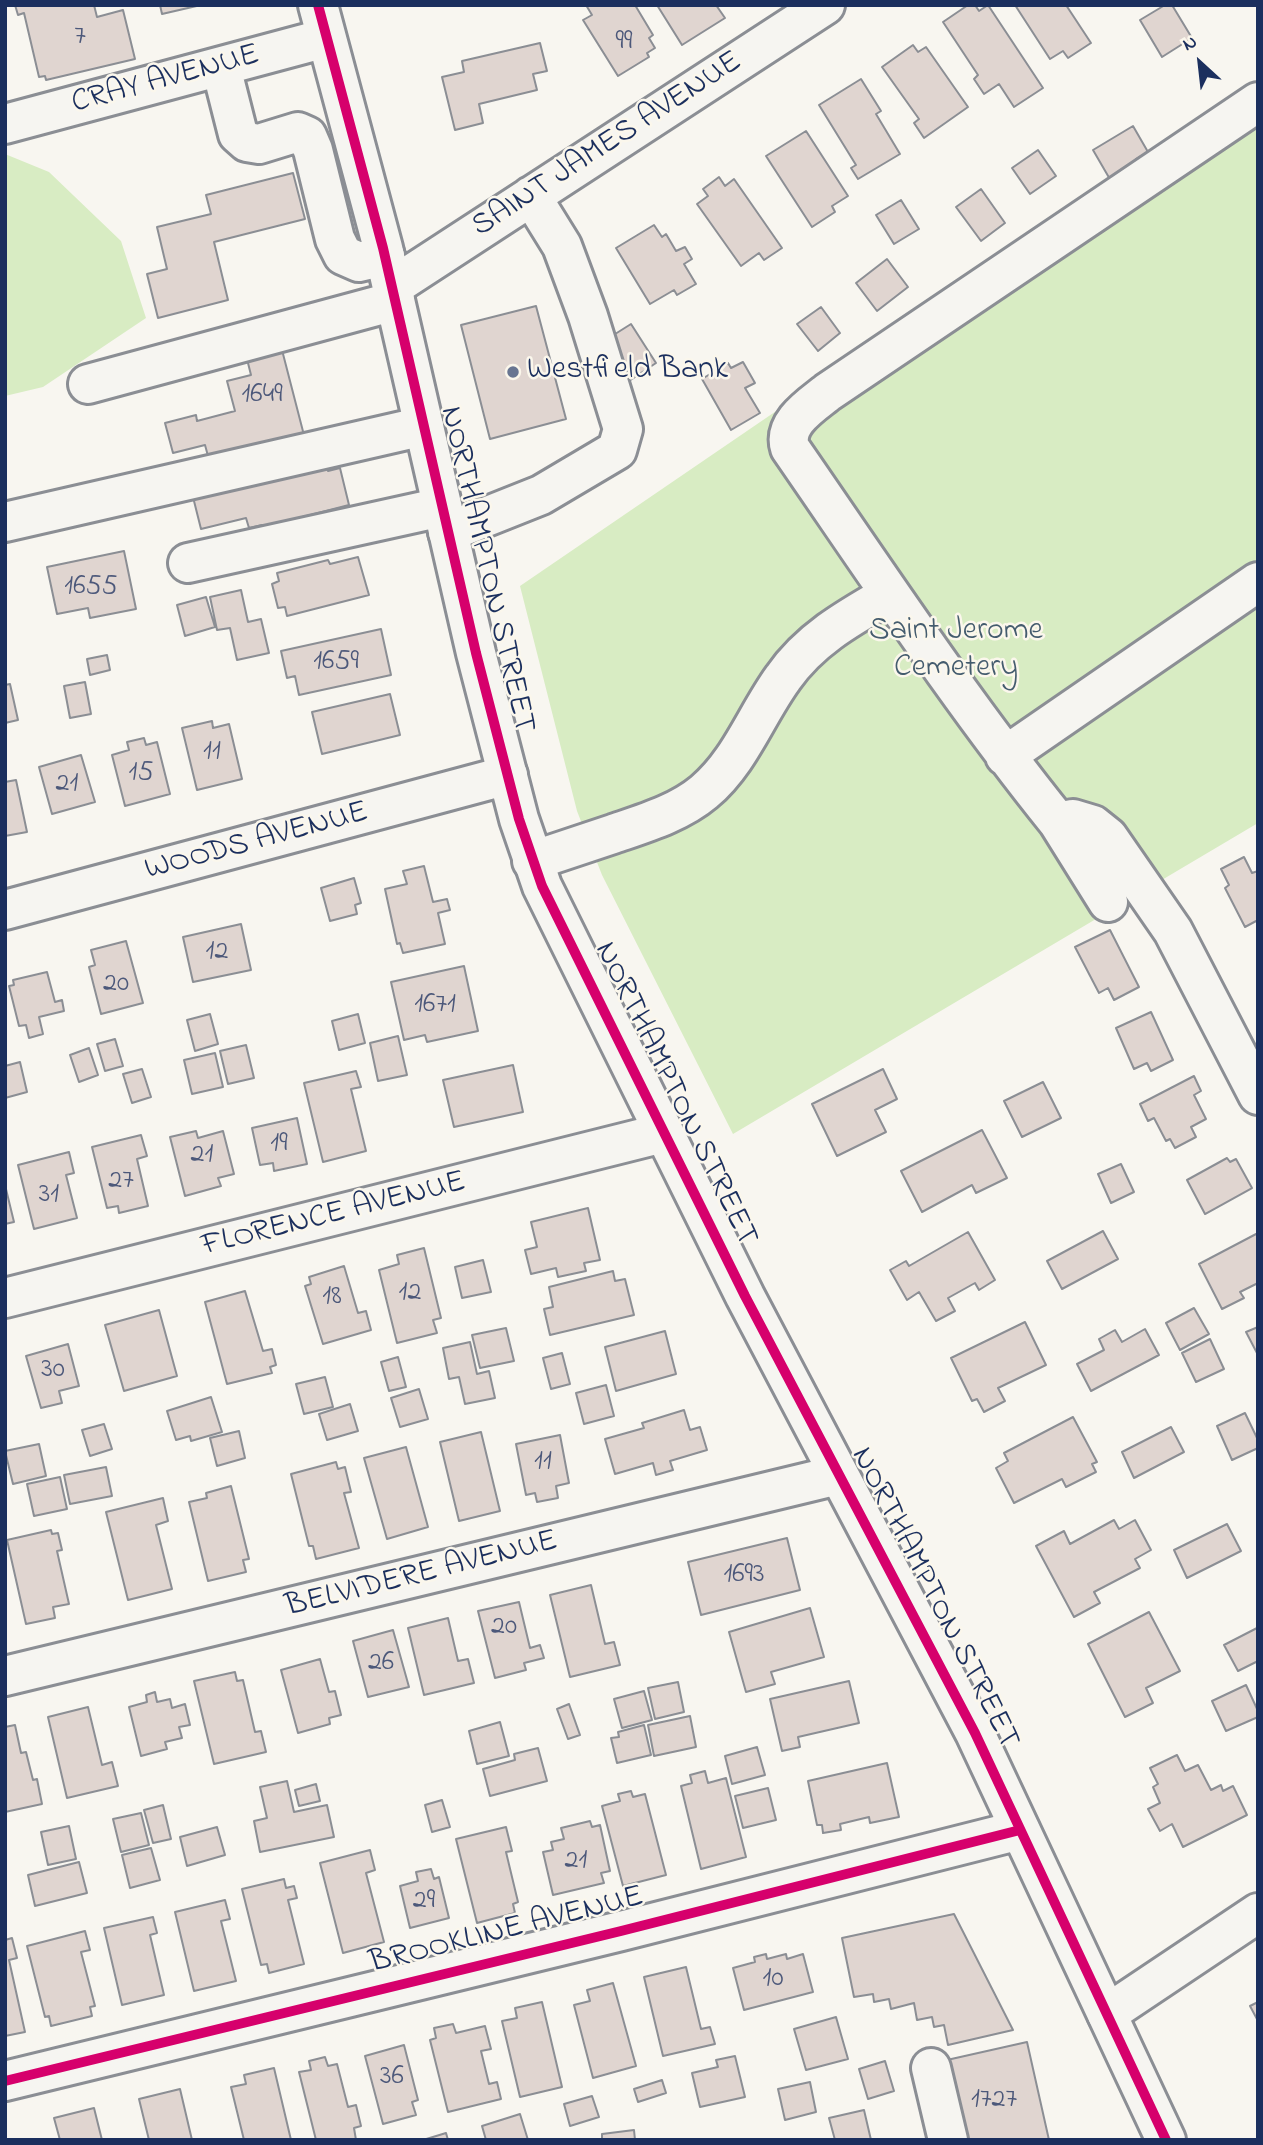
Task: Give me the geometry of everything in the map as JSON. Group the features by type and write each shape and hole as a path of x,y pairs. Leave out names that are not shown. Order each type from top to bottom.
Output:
{"street":[{"name":"SAINT JAMES AVENUE","path":"390,281 531,196 825,5"},
{"name":"CRAY AVENUE","path":"5,124 221,67 322,22"},
{"name":"NORTHAMPTON STREET","path":"322,22 390,281 476,653 532,861 554,913 744,1296 975,1733 1166,2140"},
{"path":"221,67 238,134 247,142 259,144 298,132 307,136 313,150 335,239 344,255 359,261 390,281"},
{"path":"1108,902 1058,822 1004,756 790,448 789,435 796,419 828,391 1258,103"},
{"path":"188,563 445,519 541,495 617,450 623,429 588,316 562,246 531,196"},
{"path":"88,384 390,281"},
{"path":"5,522 424,426"},
{"path":"1004,756 1258,582"},
{"path":"532,861 649,822 706,791 747,739 766,703 811,645 838,624 890,594"},
{"name":"WOODS AVENUE","path":"5,910 43,902 508,775"},
{"path":"1058,822 1073,820 1093,825 1108,837 1172,931 1258,1095"},
{"name":"FLORENCE AVENUE","path":"5,1298 663,1133"},
{"name":"BELVIDERE AVENUE","path":"5,1676 838,1475"},
{"name":"BROOKLINE AVENUE","path":"5,2081 594,1938 1020,1830"},
{"path":"1107,2014 1258,1913"},
{"path":"931,2068 948,2140"}],"green space":[{"name":"Saint Jerome Cemetery","path":"1258,82 1258,823 733,1134 602,875 577,811 520,586"},
{"path":"5,154 49,172 121,241 146,318 43,387 5,396"}],"building":[{"path":"15,5 94,5 97,17 123,10 135,59 46,80 45,76 39,77 24,13 18,15"},
{"path":"160,5 201,5 162,14"},
{"path":"586,5 635,5 653,35 649,38 655,48 647,53 649,57 618,76 583,20 592,15"},
{"path":"657,5 716,5 725,18 682,45"},
{"path":"968,5 975,5 979,11 988,5 1043,88 1014,107 999,84 984,94 974,79 978,75 943,22"},
{"path":"1015,5 1066,5 1091,43 1068,58 1063,51 1050,59"},
{"path":"1165,5 1172,5 1192,38 1162,57 1140,20"},
{"path":"540,43 547,71 533,74 537,90 479,104 483,123 455,130 442,77 464,72 462,61"},
{"path":"913,45 918,52 926,47 968,107 924,138 914,123 919,119 882,67"},
{"path":"861,79 881,111 876,114 900,154 858,179 851,168 856,165 819,105"},
{"path":"1133,126 1148,152 1136,159 1139,165 1111,181 1093,150"},
{"path":"806,131 848,196 832,206 835,212 812,227 766,156"},
{"path":"1038,150 1056,176 1030,194 1012,168"},
{"path":"293,173 305,219 214,242 228,300 158,318 147,274 167,269 157,227 211,214 206,195"},
{"path":"719,177 725,186 734,179 782,248 764,260 759,253 741,266 697,204 708,196 703,189"},
{"path":"981,189 1005,223 981,241 956,207"},
{"path":"901,200 919,229 894,244 876,215"},
{"path":"654,225 662,237 666,234 676,251 685,247 692,259 684,264 696,284 677,295 674,290 650,304 616,248"},
{"path":"887,259 908,287 877,311 856,283"},
{"name":"Westfield Bank","path":"536,306 566,419 490,439 461,325"},
{"path":"821,307 840,333 818,351 797,324"},
{"path":"631,324 656,363 629,381 604,341"},
{"path":"282,350 306,443 211,467 205,445 173,453 165,423 196,415 197,421 235,411 227,381 251,375 247,359"},
{"path":"743,362 755,383 745,388 760,413 731,430 702,379 728,363 731,368"},
{"path":"326,464 328,471 340,468 349,505 287,521 289,527 264,533 262,525 249,528 246,518 201,529 193,497"},
{"path":"124,551 136,609 90,618 88,608 57,614 47,567"},
{"path":"358,557 369,595 287,616 285,607 278,608 272,584 279,581 277,573 328,560 330,564"},
{"path":"241,590 248,622 261,619 269,653 237,660 230,628 217,630 210,597"},
{"path":"206,597 215,627 185,636 177,605"},
{"path":"381,629 391,675 299,695 295,676 287,678 281,651"},
{"path":"107,655 110,670 90,675 87,659"},
{"path":"85,682 91,714 70,718 64,686"},
{"path":"10,684 18,720 5,723 5,685"},
{"path":"390,694 400,735 322,754 312,712"},
{"path":"212,721 213,728 229,724 242,779 197,790 182,728"},
{"path":"144,738 146,745 157,742 170,794 125,806 112,755 129,750 127,742"},
{"path":"81,755 95,802 52,814 39,767"},
{"path":"16,780 27,832 5,836 5,782"},
{"path":"1244,857 1252,873 1258,871 1258,920 1245,927 1225,888 1229,885 1221,869"},
{"path":"424,866 433,902 447,899 450,910 438,913 445,944 403,953 400,943 397,944 385,889 407,884 403,871"},
{"path":"354,878 361,903 355,905 357,914 330,921 321,888"},
{"path":"241,924 251,970 193,982 183,937"},
{"path":"1110,930 1139,987 1114,1000 1108,988 1099,993 1075,947"},
{"path":"126,941 143,1003 101,1014 89,967 95,965 91,950"},
{"path":"464,966 478,1031 427,1042 425,1035 404,1040 391,982"},
{"path":"47,972 55,1002 62,1000 64,1011 39,1017 43,1034 29,1038 26,1025 19,1026 9,986 14,985 13,980"},
{"path":"1151,1012 1173,1060 1151,1071 1147,1063 1134,1069 1116,1028"},
{"path":"210,1014 218,1044 195,1051 187,1020"},
{"path":"358,1014 365,1043 339,1050 332,1021"},
{"path":"398,1036 407,1075 378,1081 370,1043"},
{"path":"115,1039 123,1066 105,1071 97,1044"},
{"path":"246,1045 254,1078 228,1084 220,1051"},
{"path":"89,1048 98,1075 79,1082 70,1055"},
{"path":"215,1053 223,1087 192,1094 184,1060"},
{"path":"20,1062 27,1092 5,1098 5,1066"},
{"path":"513,1065 523,1112 454,1127 443,1080"},
{"path":"142,1069 151,1097 132,1103 123,1074"},
{"path":"883,1069 897,1099 875,1110 886,1132 837,1156 812,1104"},
{"path":"356,1071 361,1087 351,1089 366,1151 323,1162 304,1083"},
{"path":"1194,1076 1201,1091 1194,1095 1206,1119 1191,1127 1196,1137 1175,1148 1170,1139 1166,1141 1154,1118 1148,1121 1140,1104"},
{"path":"1043,1082 1061,1118 1022,1137 1004,1101"},
{"path":"297,1118 307,1164 274,1171 273,1163 260,1165 252,1128"},
{"path":"982,1130 1007,1178 976,1193 972,1185 922,1212 901,1171"},
{"path":"196,1131 198,1138 223,1131 234,1174 218,1178 221,1186 185,1196 170,1137"},
{"path":"141,1135 147,1156 137,1159 148,1206 119,1213 118,1206 107,1208 92,1147"},
{"path":"69,1152 74,1173 66,1175 77,1218 34,1229 18,1165"},
{"path":"1227,1158 1230,1162 1236,1159 1252,1188 1205,1214 1187,1180"},
{"path":"1121,1164 1134,1192 1111,1203 1098,1174"},
{"path":"5,1185 14,1222 5,1224"},
{"path":"588,1208 600,1260 584,1263 586,1271 558,1277 556,1268 531,1274 525,1250 537,1247 531,1222"},
{"path":"1103,1231 1118,1259 1062,1289 1047,1261"},
{"path":"968,1232 995,1280 979,1290 975,1283 948,1298 955,1311 936,1321 919,1292 907,1300 890,1270 906,1261 909,1266"},
{"path":"1258,1233 1258,1283 1240,1292 1244,1298 1222,1309 1199,1264"},
{"path":"424,1248 441,1318 433,1320 437,1333 397,1343 379,1270 399,1264 397,1255"},
{"path":"483,1260 491,1292 462,1298 455,1267"},
{"path":"344,1266 358,1313 366,1311 371,1330 323,1344 305,1286 311,1284 309,1277"},
{"path":"613,1271 615,1281 625,1279 634,1315 550,1335 544,1309 553,1307 549,1287"},
{"path":"245,1291 263,1351 272,1349 276,1365 270,1367 272,1373 227,1384 205,1302"},
{"path":"1194,1308 1209,1334 1180,1350 1166,1323"},
{"path":"159,1310 177,1376 124,1391 105,1325"},
{"path":"1025,1322 1046,1365 998,1388 1005,1401 984,1412 977,1399 972,1401 951,1358"},
{"path":"1258,1327 1258,1355 1246,1332"},
{"path":"506,1328 514,1361 480,1368 472,1335"},
{"path":"1145,1329 1159,1355 1091,1391 1077,1364 1104,1350 1099,1339 1115,1330 1122,1342"},
{"path":"665,1331 676,1374 616,1391 605,1347"},
{"path":"1210,1339 1224,1369 1196,1382 1182,1353"},
{"path":"470,1342 477,1374 489,1371 495,1398 465,1404 459,1377 449,1379 443,1348"},
{"path":"68,1344 79,1386 59,1391 62,1403 41,1408 26,1356"},
{"path":"562,1353 570,1384 551,1389 543,1358"},
{"path":"398,1357 406,1387 389,1391 381,1362"},
{"path":"325,1377 333,1407 304,1414 296,1384"},
{"path":"606,1385 614,1416 584,1424 576,1393"},
{"path":"419,1389 428,1419 400,1427 391,1398"},
{"path":"211,1397 222,1432 191,1441 190,1436 176,1440 167,1411"},
{"path":"350,1404 358,1431 327,1440 319,1414"},
{"path":"684,1410 690,1430 700,1427 707,1450 670,1461 673,1470 656,1475 653,1463 615,1474 605,1439 644,1428 642,1423"},
{"path":"1245,1413 1258,1440 1258,1448 1232,1460 1217,1426"},
{"path":"1073,1417 1097,1462 1092,1464 1096,1472 1066,1487 1062,1479 1014,1503 996,1468 1008,1461 1004,1453"},
{"path":"104,1424 112,1449 90,1456 82,1430"},
{"path":"1171,1427 1184,1452 1134,1478 1122,1452"},
{"path":"239,1431 245,1458 217,1466 210,1438"},
{"path":"481,1432 500,1511 459,1521 440,1442"},
{"path":"560,1435 569,1483 556,1486 558,1498 537,1502 535,1493 526,1495 516,1444"},
{"path":"39,1444 46,1476 13,1484 5,1451"},
{"path":"406,1447 428,1527 387,1539 364,1458"},
{"path":"336,1462 338,1469 345,1467 351,1492 344,1493 359,1548 316,1559 313,1546 309,1546 291,1474"},
{"path":"106,1467 112,1496 70,1504 64,1475"},
{"path":"60,1477 67,1509 34,1516 27,1484"},
{"path":"231,1486 249,1559 243,1560 246,1572 208,1581 189,1502 207,1498 206,1493"},
{"path":"163,1498 168,1521 156,1525 172,1589 128,1600 106,1512"},
{"path":"1114,1520 1119,1529 1135,1520 1151,1550 1135,1559 1140,1568 1094,1592 1100,1603 1074,1617 1036,1546 1064,1531 1070,1544"},
{"path":"1227,1524 1241,1551 1187,1578 1174,1550"},
{"path":"51,1530 52,1534 58,1533 62,1550 57,1551 69,1604 53,1607 55,1618 26,1624 7,1540"},
{"path":"787,1538 800,1590 701,1615 688,1562"},
{"path":"591,1585 605,1644 614,1642 620,1665 570,1677 550,1595"},
{"path":"519,1602 530,1648 540,1645 544,1658 524,1663 526,1670 495,1678 478,1611"},
{"path":"810,1608 824,1657 771,1672 775,1684 746,1692 729,1632"},
{"path":"1149,1612 1180,1671 1146,1688 1153,1703 1125,1717 1088,1644"},
{"path":"448,1618 458,1661 468,1659 474,1683 424,1695 408,1628"},
{"path":"1257,1628 1258,1661 1238,1671 1224,1645"},
{"path":"393,1630 409,1687 368,1697 353,1641"},
{"path":"320,1659 329,1692 335,1691 341,1715 329,1718 330,1724 298,1733 281,1670"},
{"path":"235,1672 237,1681 243,1680 255,1732 261,1731 266,1752 214,1764 194,1681"},
{"path":"849,1681 859,1723 798,1737 800,1747 782,1751 770,1699"},
{"path":"678,1682 684,1712 655,1719 648,1688"},
{"path":"1246,1685 1258,1711 1258,1717 1226,1731 1212,1701"},
{"path":"644,1691 652,1720 622,1728 614,1699"},
{"path":"155,1692 157,1702 170,1699 172,1708 185,1704 190,1725 179,1727 182,1738 165,1742 167,1749 141,1756 129,1707 147,1702 146,1695"},
{"path":"569,1704 580,1735 568,1739 557,1709"},
{"path":"88,1707 102,1765 112,1762 118,1786 67,1798 48,1717"},
{"path":"690,1716 696,1747 654,1756 648,1725"},
{"path":"500,1722 509,1756 477,1764 469,1731"},
{"path":"15,1725 21,1753 26,1752 33,1780 37,1779 42,1804 5,1812 5,1727"},
{"path":"644,1725 651,1755 617,1763 611,1738 619,1737 618,1732"},
{"path":"757,1747 765,1775 732,1784 725,1756"},
{"path":"538,1748 547,1781 490,1796 483,1769 515,1760 514,1754"},
{"path":"1177,1755 1185,1771 1198,1765 1211,1790 1221,1785 1223,1791 1233,1786 1247,1815 1183,1847 1172,1824 1160,1831 1148,1809 1160,1803 1153,1787 1158,1784 1150,1768"},
{"path":"887,1763 899,1817 870,1823 869,1817 840,1824 841,1830 823,1833 822,1825 817,1825 808,1781"},
{"path":"705,1771 708,1783 726,1778 746,1857 701,1869 681,1786 692,1783 690,1775"},
{"path":"287,1781 294,1812 327,1805 334,1837 260,1852 254,1821 267,1818 260,1787"},
{"path":"316,1784 320,1801 299,1806 295,1790"},
{"path":"768,1788 776,1820 743,1828 735,1796"},
{"path":"631,1791 633,1797 645,1794 666,1875 623,1886 602,1806 620,1801 618,1794"},
{"path":"442,1800 450,1827 432,1832 425,1805"},
{"path":"163,1805 171,1839 153,1843 144,1810"},
{"path":"141,1813 149,1845 121,1852 113,1819"},
{"path":"590,1821 592,1827 600,1825 610,1871 601,1873 604,1883 553,1895 543,1852 553,1850 551,1842 564,1839 561,1828"},
{"path":"69,1826 76,1859 48,1865 41,1832"},
{"path":"217,1827 225,1855 187,1866 180,1837"},
{"path":"506,1827 512,1851 506,1852 518,1902 513,1904 515,1913 477,1923 456,1839"},
{"path":"151,1848 160,1880 130,1888 122,1855"},
{"path":"370,1850 375,1870 366,1873 384,1942 343,1953 320,1863"},
{"path":"79,1862 87,1893 35,1906 28,1875"},
{"path":"431,1869 434,1879 439,1877 449,1918 410,1928 400,1886 418,1881 416,1872"},
{"path":"284,1879 286,1888 294,1886 297,1898 288,1900 304,1964 269,1973 267,1964 261,1965 242,1889"},
{"path":"225,1900 230,1919 221,1921 236,1981 194,1991 175,1912"},
{"path":"954,1914 1013,2030 948,2045 944,2025 934,2027 932,2017 917,2020 914,2003 891,2009 889,1999 874,2002 873,1994 854,1997 842,1938"},
{"path":"153,1917 157,1933 150,1935 164,1995 122,2005 104,1928"},
{"path":"85,1931 90,1950 81,1952 95,2006 90,2007 92,2016 51,2026 49,2016 45,2017 27,1946"},
{"path":"12,1938 17,1958 9,1960 25,2032 5,2036 5,1940"},
{"path":"766,1954 767,1959 786,1954 787,1959 803,1954 813,1992 744,2010 733,1968 755,1962 754,1957"},
{"path":"686,1967 701,2029 710,2027 715,2044 663,2056 644,1977"},
{"path":"613,1983 636,2066 593,2078 574,2005 590,2001 587,1990"},
{"path":"542,2002 562,2087 520,2097 502,2021 517,2018 515,2008"},
{"path":"1258,2002 1258,2021 1250,2006"},
{"path":"836,2017 848,2059 806,2070 794,2029"},
{"path":"453,2024 456,2033 485,2026 491,2049 481,2051 489,2084 497,2082 501,2099 448,2112 430,2040 436,2038 434,2028"},
{"path":"1027,2042 1049,2140 958,2140 938,2062"},
{"path":"404,2045 418,2100 412,2102 416,2115 383,2124 365,2056"},
{"path":"735,2056 745,2097 700,2107 692,2073 718,2067 716,2060"},
{"path":"325,2057 328,2066 337,2064 348,2107 356,2105 361,2126 354,2128 356,2140 316,2140 299,2072 311,2070 309,2061"},
{"path":"885,2061 894,2091 868,2099 859,2069"},
{"path":"274,2068 291,2140 244,2140 231,2087 246,2084 244,2075"},
{"path":"662,2080 666,2093 638,2102 634,2089"},
{"path":"810,2082 816,2112 785,2120 778,2089"},
{"path":"180,2089 192,2140 149,2140 139,2099"},
{"path":"592,2096 599,2117 570,2126 564,2104"},
{"path":"94,2108 102,2140 60,2140 54,2118"},
{"path":"864,2110 871,2140 835,2140 829,2118"},
{"path":"520,2114 528,2140 486,2140 482,2126"},
{"path":"634,2130 635,2140 602,2140 602,2134"},
{"path":"446,2133 448,2140 423,2140"}],"cycle path":[{"path":"318,5 383,248 476,653 519,819 542,886 745,1296 975,1733 1166,2140"},
{"path":"5,2081 621,1931 1020,1830"}],"place":[{"name":"Westfield Bank","path":"513,372"}]}
